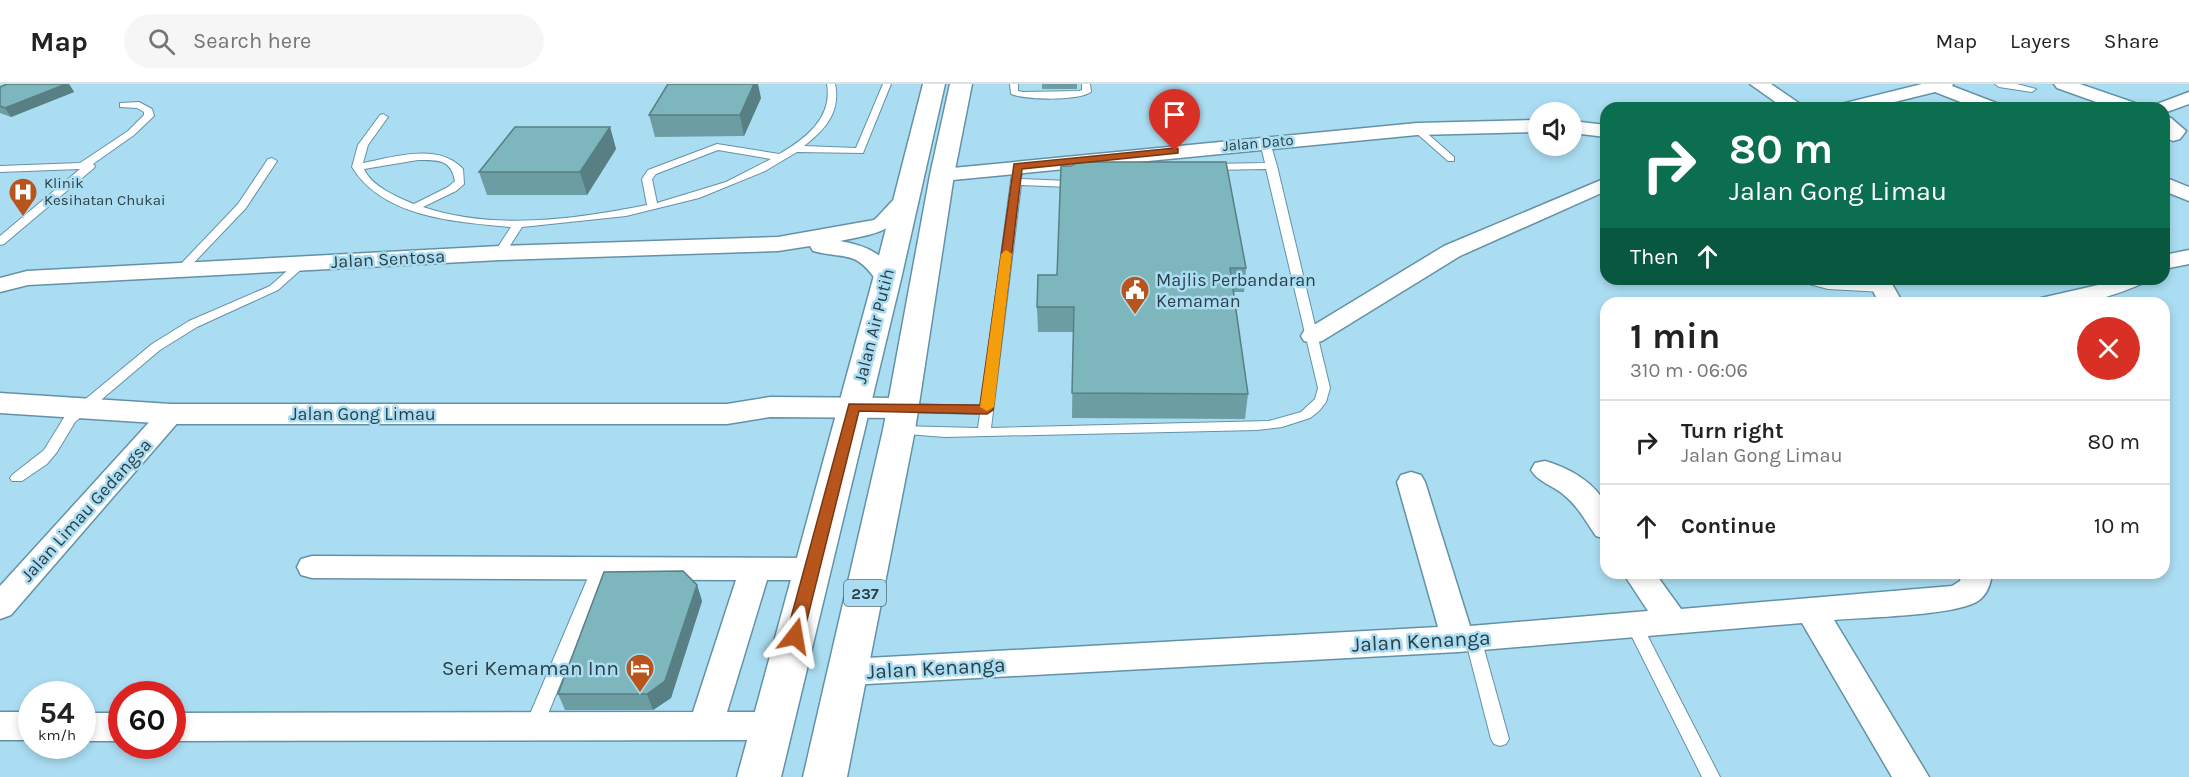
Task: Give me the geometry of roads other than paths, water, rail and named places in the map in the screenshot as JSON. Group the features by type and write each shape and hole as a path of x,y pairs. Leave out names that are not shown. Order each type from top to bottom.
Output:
{"main road":[{"name":"Jalan Air Putih","path":"759,777 887,279 904,199 934,84"},
{"name":"237","path":"825,777 901,419 942,175 961,84"},
{"name":"Jalan Gong Limau","path":"0,403 171,414 727,414 763,422 851,417 901,419"}],"street":[{"path":"1759,84 1788,102"},
{"path":"2063,84 2114,102"},
{"path":"1871,102 1938,85 1978,102"},
{"path":"2170,105 2189,97"},
{"name":"Jalan Dato","path":"942,175 1016,174 1265,142 1417,129 1484,125 1528,126"},
{"path":"1582,129 1600,130"},
{"path":"2170,186 2189,195"},
{"path":"1312,336 1452,251 1600,187"},
{"path":"778,244 843,234 881,225 893,215 904,199"},
{"path":"778,244 846,247 856,250 877,262 887,279"},
{"name":"Jalan Sentosa","path":"0,285 27,278 500,253 778,244"},
{"path":"2170,261 2189,257"},
{"path":"2077,297 2105,291 2119,285"},
{"name":"Jalan Limau Gedangsa","path":"0,606 171,414"},
{"path":"1545,470 1573,485 1584,496 1600,520"},
{"path":"1411,482 1465,639"},
{"path":"312,567 812,569"},
{"path":"706,725 755,569"},
{"path":"1642,579 1673,622"},
{"name":"Jalan Kenanga","path":"849,672 1465,639 1673,622 1956,598 1969,593 1976,585 1976,579"},
{"path":"1811,610 1911,777"},
{"path":"0,726 18,726"},
{"path":"186,727 772,726"}],"lane":[{"path":"383,117 359,151 357,167 365,181 386,196 413,208 476,221 518,224 576,220 653,207 736,182 782,158 807,142 828,116 833,99 831,84"},
{"path":"795,149 859,152 887,84"},
{"path":"1014,84 1014,92 1022,95 1078,94 1086,92 1086,84"},
{"path":"1999,84 2032,89"},
{"path":"83,166 131,133 149,116 149,111 139,105 123,105"},
{"path":"1417,129 1451,159"},
{"path":"901,419 945,433 1246,427 1286,421 1315,409 1323,399 1324,388 1265,142"},
{"path":"653,207 647,179 652,172 707,150 731,148 782,158"},
{"path":"357,167 426,156 439,157 457,168 461,175 460,182 452,189 413,208"},
{"path":"181,270 242,206 272,161"},
{"path":"0,169 90,166 0,242"},
{"path":"1203,167 1272,166"},
{"path":"984,432 1016,174 1070,184"},
{"path":"500,253 518,224"},
{"path":"17,478 42,461 51,451 60,432 70,419 85,409 156,347 193,324 274,288 301,264"},
{"path":"1824,285 1883,286"},
{"path":"901,419 987,410"},
{"path":"534,726 600,567"},
{"path":"1634,625 1711,777"},
{"path":"1465,639 1500,739"}],"place":[{"name":"Klinik Kesihatan Chukai","path":"23,218"},
{"name":"Majlis Perbandaran Kemaman","path":"1135,316"},
{"name":"Seri Kemaman Inn","path":"640,694"}]}
